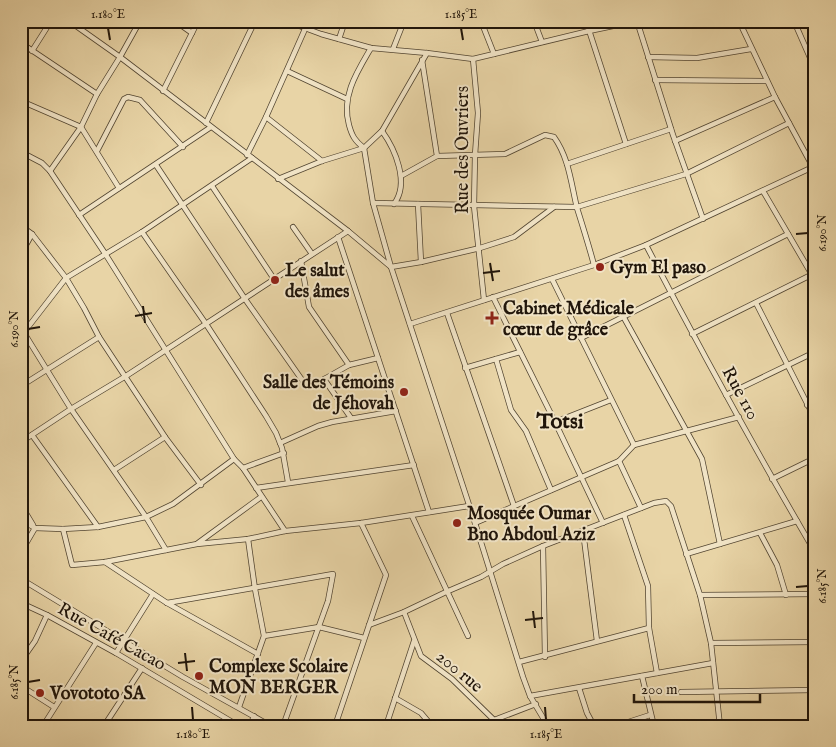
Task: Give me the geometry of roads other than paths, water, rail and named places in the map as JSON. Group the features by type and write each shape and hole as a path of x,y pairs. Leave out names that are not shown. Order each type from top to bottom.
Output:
{"street":[{"path":"32,50 51,21"},
{"path":"69,21 120,57 348,231 391,267 422,262 480,248 518,234 554,207"},
{"path":"50,171 81,127 97,94 140,21"},
{"path":"175,21 192,33"},
{"path":"163,90 198,21"},
{"path":"206,123 255,21"},
{"path":"286,21 305,29 371,48 474,59 637,21 671,129 703,219"},
{"path":"338,39 345,21"},
{"path":"393,49 404,21"},
{"path":"481,21 494,54"},
{"path":"534,21 542,42"},
{"path":"586,21 626,144"},
{"path":"706,21 739,23 770,21"},
{"path":"794,21 815,69"},
{"path":"410,324 594,265 646,245 814,168 775,97 739,23"},
{"path":"247,155 305,29"},
{"path":"21,43 97,94"},
{"path":"371,48 355,76 347,99 347,114 351,133 355,140 364,148 373,203 391,267 475,523 518,662 530,696 548,726"},
{"path":"648,57 697,58 751,49"},
{"path":"278,179 322,161 364,148 382,131 427,53"},
{"name":"Rue des Ouvriers","path":"474,59 478,112 474,155 474,206 480,248 484,300"},
{"path":"422,60 437,156"},
{"path":"287,71 347,99"},
{"path":"655,80 767,81"},
{"path":"97,151 124,99 128,96 140,100 183,147"},
{"path":"675,141 775,97"},
{"path":"21,101 81,127 119,188"},
{"path":"266,117 322,161"},
{"path":"373,203 577,208 686,174 789,123"},
{"path":"79,215 211,127"},
{"path":"567,164 671,129"},
{"path":"382,131 393,149 401,176 400,195 394,204"},
{"path":"401,176 437,156 508,153 548,135 554,137 562,148 594,265"},
{"path":"22,154 42,164 50,171 106,255 234,459 244,468 285,531"},
{"path":"166,550 146,517 71,409 23,329 66,278 142,232 252,158"},
{"path":"156,165 245,299 307,387 312,386 349,364 378,358"},
{"path":"212,186 274,279"},
{"path":"692,334 814,276 763,191"},
{"path":"418,204 422,262"},
{"path":"21,226 32,234 66,278 99,337 165,437 200,484"},
{"path":"293,227 312,254"},
{"path":"21,442 166,351 348,231"},
{"path":"142,232 206,324 266,416 284,453 288,482"},
{"path":"21,254 32,234"},
{"path":"581,338 788,234"},
{"path":"338,237 430,512"},
{"name":"Rue 110","path":"646,245 692,334 772,479 815,552"},
{"path":"301,262 309,307 349,364"},
{"path":"552,279 634,445"},
{"path":"494,297 603,523"},
{"path":"756,303 815,419"},
{"path":"447,312 514,506"},
{"path":"623,316 703,462 720,544"},
{"path":"21,386 99,337"},
{"path":"465,368 520,352"},
{"path":"726,395 815,352"},
{"path":"496,359 511,410 526,431 552,490"},
{"path":"324,379 351,418"},
{"path":"555,422 611,400"},
{"path":"808,405 815,401"},
{"path":"280,442 318,426 351,418 396,411"},
{"path":"475,523 619,461 634,445 739,417"},
{"path":"32,435 98,527"},
{"path":"114,470 165,437"},
{"path":"244,468 284,453"},
{"path":"772,479 815,458"},
{"path":"21,520 35,527 63,530 98,527 146,517 173,504 234,459"},
{"path":"619,461 641,508"},
{"path":"256,488 414,465"},
{"path":"197,544 261,496"},
{"path":"369,625 404,612 544,546 641,508 662,501 669,503 700,595 711,643 720,726"},
{"path":"21,505 35,527"},
{"path":"63,530 72,565 105,562 197,544 248,539 285,531 361,523 469,506"},
{"path":"624,515 648,586 649,628 657,673"},
{"path":"412,516 468,636"},
{"path":"686,554 797,521"},
{"path":"335,726 386,576 361,523"},
{"path":"21,552 35,527"},
{"path":"584,531 598,642"},
{"path":"760,533 779,570 786,594"},
{"path":"239,707 264,636 248,539"},
{"path":"544,546 545,657"},
{"path":"105,562 153,594 258,654"},
{"path":"168,603 333,574 328,601 283,726"},
{"path":"21,579 183,677 271,726"},
{"path":"116,653 153,594"},
{"path":"700,595 815,594"},
{"name":"Rue Café Cacao","path":"21,603 116,653 239,726"},
{"name":"200 rue","path":"404,612 421,656 452,679 494,720"},
{"path":"21,660 35,641 47,615"},
{"path":"264,636 319,627 364,638"},
{"path":"518,662 545,657 649,628"},
{"path":"386,726 414,641"},
{"path":"711,643 815,642"},
{"path":"43,726 96,643"},
{"path":"530,696 714,663"},
{"path":"104,726 142,668"},
{"path":"642,676 654,726"},
{"path":"21,686 54,707"},
{"path":"579,688 585,709 594,726"},
{"path":"681,692 815,690"},
{"path":"395,698 421,713 432,726"},
{"path":"484,726 494,720 536,704"},
{"path":"616,726 650,715"},
{"path":"250,726 254,716"}],"place":[{"name":"Gym El paso","path":"600,267"},
{"name":"Le salut des âmes","path":"275,280"},
{"name":"Cabinet Médicale cœur de grâce","path":"492,318"},
{"name":"Salle des Témoins de Jéhovah","path":"404,392"},
{"name":"Mosquée Oumar Bno Abdoul Aziz","path":"457,523"},
{"name":"Complexe Scolaire MON BERGER","path":"199,676"},
{"name":"Vovototo SA","path":"40,693"}],"district":[{"name":"Totsi","path":"560,420"}]}
